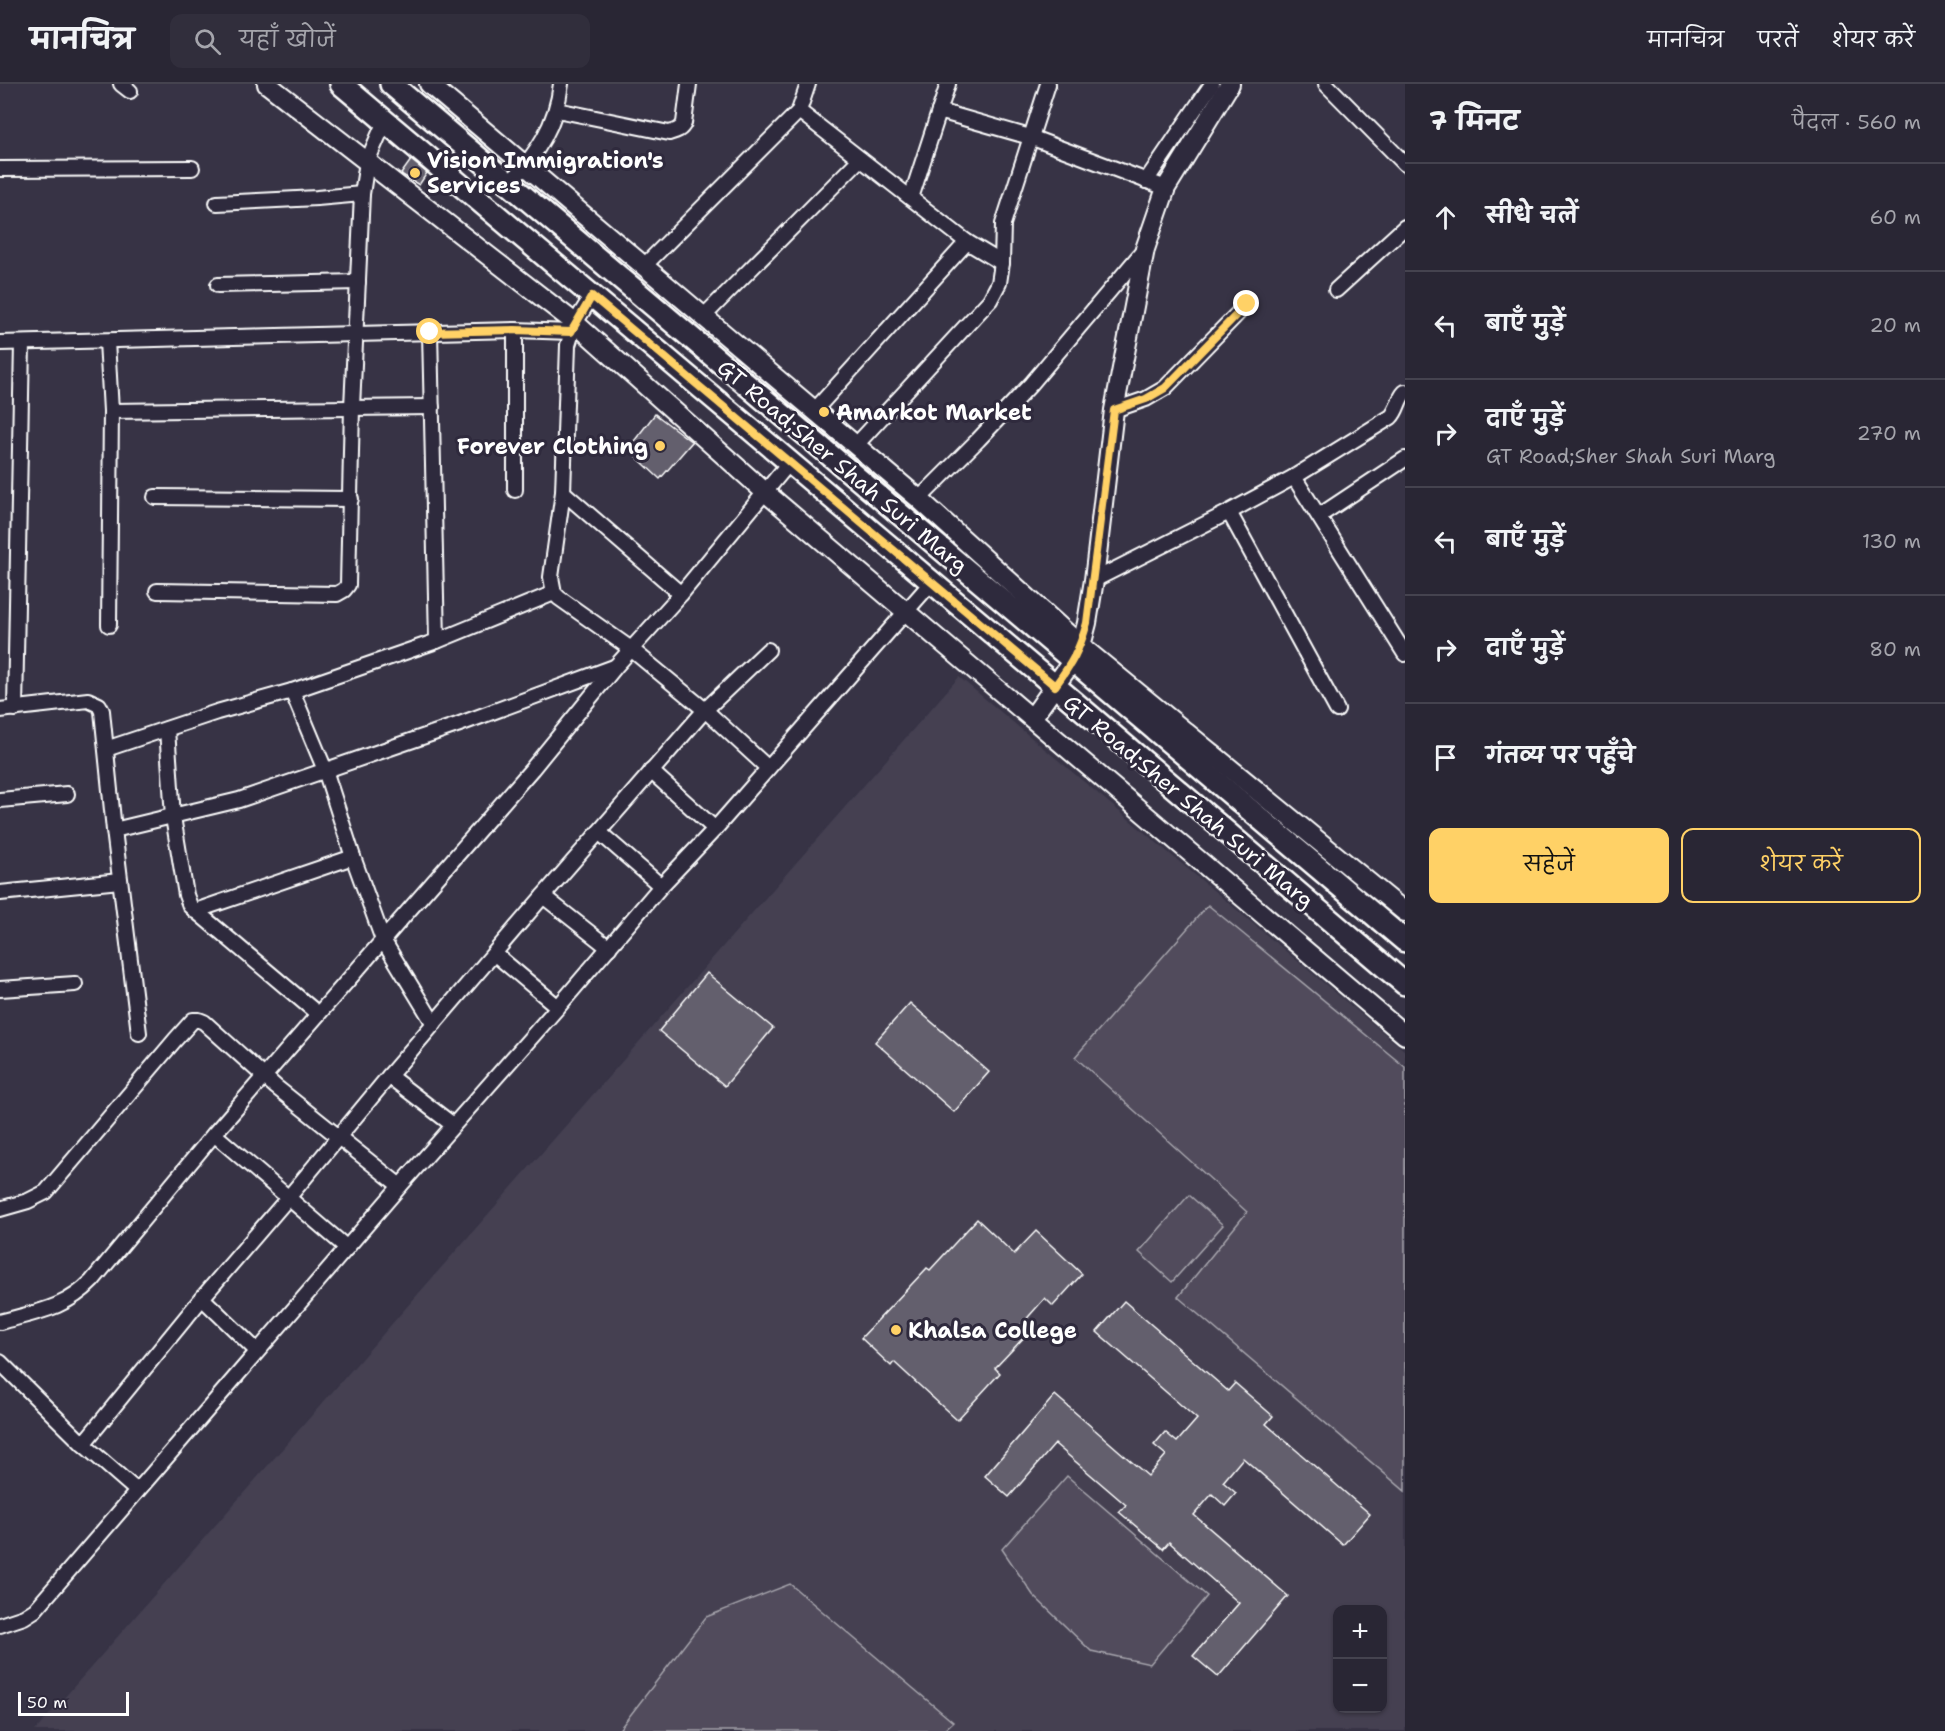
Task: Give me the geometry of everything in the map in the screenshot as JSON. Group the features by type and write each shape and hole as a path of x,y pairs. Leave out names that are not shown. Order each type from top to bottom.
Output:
{"main road":[{"path":"267,84 573,328 1405,1035"},
{"name":"GT Road;Sher Shah Suri Marg","path":"341,84 1405,984"},
{"name":"GT Road;Sher Shah Suri Marg","path":"391,84 689,337 1077,653 1405,941"},
{"path":"429,84 919,499 1077,653 1402,904"},
{"path":"1032,718 1077,653 1087,623 1114,410 1145,249 1166,189 1230,84"}],"street":[{"path":"510,183 526,165 550,127 557,110 561,84"},
{"path":"557,110 669,133 676,132 682,128 684,123 689,84"},
{"path":"644,266 799,111 808,84"},
{"path":"911,198 948,84"},
{"path":"856,445 990,300 999,283 1003,224 1048,84"},
{"path":"1146,181 1212,84"},
{"path":"1326,84 1405,164"},
{"path":"799,111 967,242 1002,263"},
{"path":"939,111 1030,137 1166,189"},
{"path":"157,591 341,592 348,585 352,407 362,194 367,162 385,121"},
{"path":"704,316 860,159"},
{"path":"0,169 192,168"},
{"path":"217,203 362,194"},
{"path":"1336,290 1405,227"},
{"path":"814,411 967,242"},
{"path":"919,499 1031,384 1145,249"},
{"path":"218,285 358,282"},
{"path":"592,296 573,328 567,352 563,492 551,577 554,593 631,650 705,711 768,768"},
{"path":"1114,410 1146,399 1165,388 1247,304"},
{"path":"0,343 573,328"},
{"path":"515,330 515,490"},
{"path":"430,332 437,641"},
{"path":"107,341 111,411 110,625"},
{"path":"15,709 22,343"},
{"path":"1094,580 1294,477 1391,417 1405,392"},
{"path":"111,411 432,407"},
{"path":"1319,516 1405,459"},
{"path":"0,1322 60,1305 84,1290 214,1134 532,769 616,666 681,594 789,463"},
{"path":"1294,477 1405,654"},
{"path":"563,492 681,594"},
{"path":"155,497 351,499"},
{"path":"1229,512 1337,710"},
{"path":"0,1625 24,1617 35,1610 453,1125 487,1090 661,886 715,829 931,583"},
{"path":"106,749 217,712 292,691 437,641 554,593"},
{"path":"83,1444 202,1298 598,832 705,711 768,650"},
{"path":"114,830 239,800 457,725 616,666"},
{"path":"292,691 325,771 383,940 434,1024"},
{"path":"0,710 72,700 94,701 102,711 139,1033"},
{"path":"167,729 173,817 186,895 195,911 318,1014"},
{"path":"651,771 715,829"},
{"path":"0,800 67,794"},
{"path":"598,832 661,886"},
{"path":"195,911 353,857"},
{"path":"0,893 120,881"},
{"path":"543,896 609,948"},
{"path":"1379,918 1402,904"},
{"path":"495,954 558,1007"},
{"path":"0,989 75,984"},
{"path":"0,1209 28,1201 46,1192 193,1020 204,1022 264,1077 400,1186"},
{"path":"389,1076 453,1125"},
{"path":"214,1134 347,1248"},
{"path":"202,1298 257,1351"},
{"path":"0,1362 83,1444 137,1491"}],"shaded area":[{"name":"Khalsa College","path":"959,677 1405,1051 1405,1731 35,1731"},
{"path":"1208,905 1405,1067 1405,1491 1178,1297 1247,1212 1075,1057"},
{"path":"1189,1195 1223,1225 1172,1282 1139,1252"},
{"path":"1067,1476 1207,1596 1150,1664 1091,1651 1033,1595 1002,1549"},
{"path":"790,1584 953,1722 943,1731 618,1731 706,1617"}],"building":[{"name":"Vision Immigration's Services","path":"411,160 427,173 419,185 401,174"},
{"name":"Forever Clothing","path":"655,414 692,442 660,479 628,449"},
{"path":"707,973 773,1028 725,1086 659,1031"},
{"path":"910,1003 989,1072 954,1112 875,1042"},
{"path":"977,1219 1014,1254 1036,1231 1082,1274 1053,1306 1045,1298 1022,1324 1030,1331 995,1368 1000,1373 957,1420 894,1362 891,1366 861,1338 927,1268 930,1270"},
{"path":"1124,1301 1228,1391 1235,1383 1273,1416 1266,1424 1370,1514 1343,1545 1243,1458 1223,1482 1236,1493 1225,1506 1212,1494 1194,1515 1288,1596 1218,1677 1193,1656 1239,1603 1169,1542 1163,1549 1119,1512 1126,1505 1055,1444 1009,1497 985,1476 1055,1395 1148,1476 1166,1455 1154,1445 1165,1432 1177,1442 1197,1419 1097,1332"}],"place":[{"name":"Vision Immigration's Services","path":"415,173"},
{"name":"Amarkot Market","path":"824,412"},
{"name":"Forever Clothing","path":"660,446"},
{"name":"Khalsa College","path":"896,1330"}],"route":[{"path":"430,332 515,330 571,332 592,296 1055,686 1081,646 1087,623 1114,410 1146,399 1165,388 1247,304"}]}
